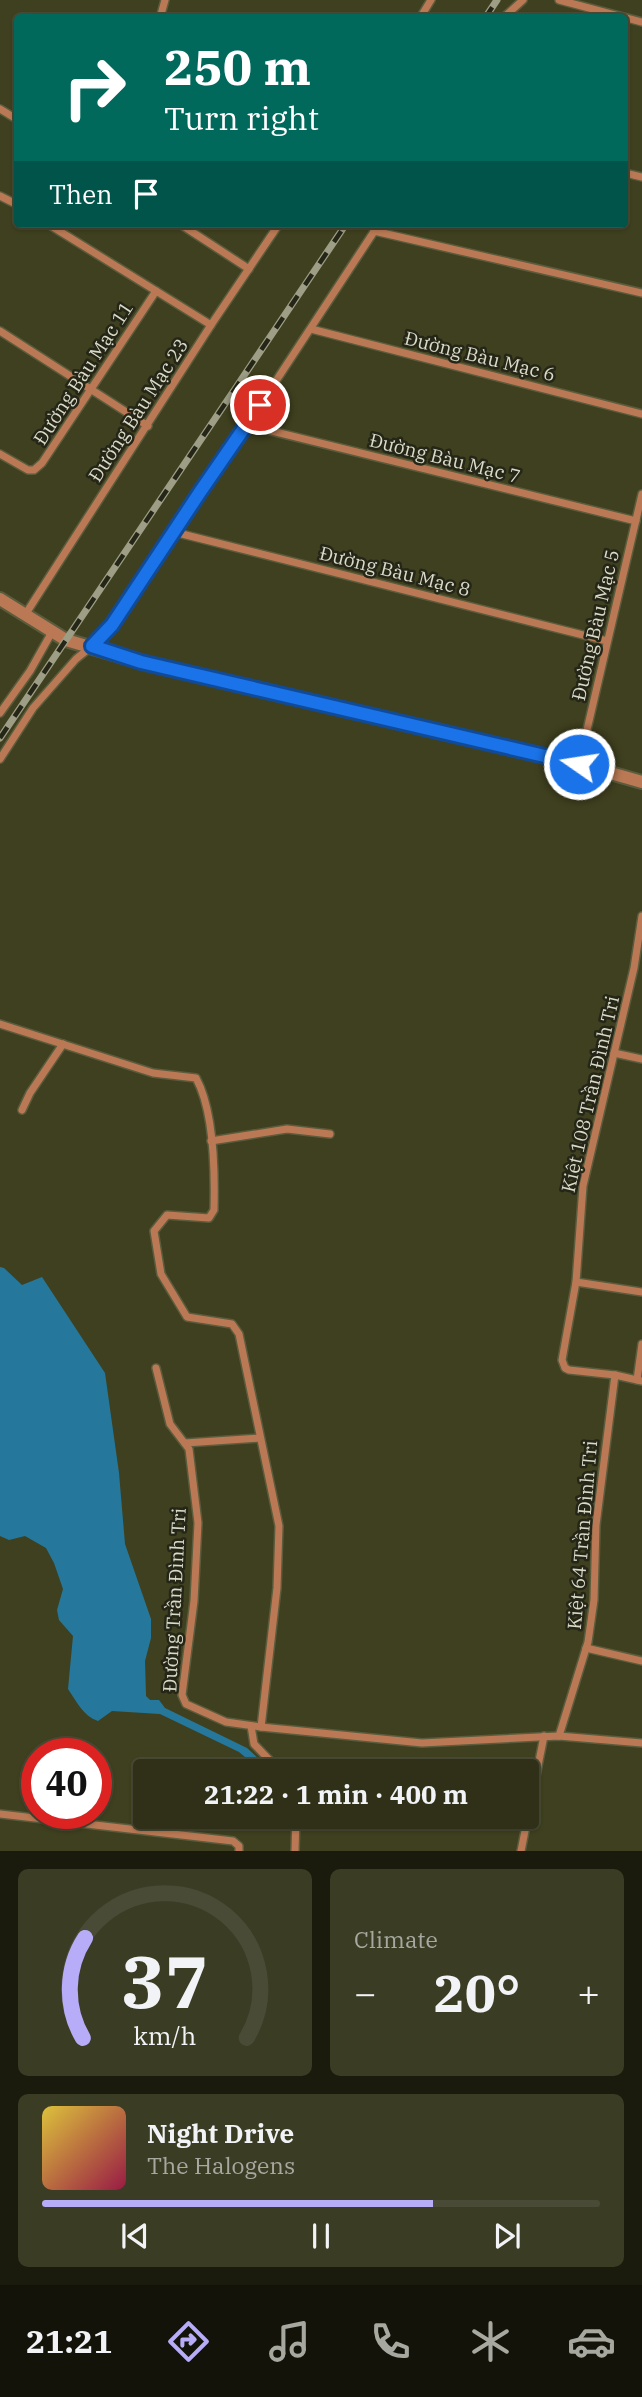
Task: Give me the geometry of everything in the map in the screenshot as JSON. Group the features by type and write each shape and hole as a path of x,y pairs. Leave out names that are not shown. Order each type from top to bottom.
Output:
{"street":[{"path":"507,14 523,0"},
{"path":"559,0 612,14"},
{"path":"54,228 211,325"},
{"path":"186,228 249,269"},
{"name":"Đường Bàu Mạc 23","path":"25,615 276,228"},
{"path":"0,759 33,708 76,659 112,625 375,228"},
{"path":"380,228 642,293"},
{"name":"Đường Bàu Mạc 11","path":"0,454 29,470 34,470 42,463 156,291"},
{"name":"Đường Bàu Mạc 6","path":"311,328 642,414"},
{"path":"0,331 148,426"},
{"name":"Đường Bàu Mạc 7","path":"247,425 636,521"},
{"name":"Đường Bàu Mạc 5","path":"579,764 642,494"},
{"name":"Đường Bàu Mạc 8","path":"174,532 607,641"},
{"path":"0,599 66,639 141,662 579,764 642,782"},
{"path":"0,713 30,671 52,632"},
{"name":"Kiệt 108 Trần Đình Tri","path":"639,1381 565,1368 562,1360 576,1282 583,1186 634,968 642,916"},
{"path":"634,968 642,972"},
{"path":"0,1024 153,1073 196,1078 208,1106 214,1210 209,1218 167,1216 154,1231 161,1274 187,1317 232,1324 239,1334 279,1525 276,1588 261,1727"},
{"path":"22,1110 30,1093 64,1044"},
{"path":"614,1053 642,1059"},
{"path":"211,1141 287,1129 330,1134"},
{"path":"576,1282 642,1292"},
{"path":"639,1381 642,1345"},
{"name":"Đường Trần Đình Tri","path":"156,1368 170,1424 189,1449 198,1523 194,1601 182,1695 186,1704 226,1722 277,1730 422,1743 544,1736"},
{"name":"Kiệt 64 Trần Đình Tri","path":"559,1736 586,1647 594,1600 596,1525 615,1375"},
{"path":"185,1443 260,1438"},
{"path":"586,1647 642,1661"},
{"path":"251,1726 254,1744 268,1759"},
{"path":"520,1851 544,1736 642,1743"},
{"path":"0,1814 233,1841 239,1846 239,1851"},
{"path":"295,1851 296,1829"}],"water":[{"path":"0,1267 22,1285 42,1277 105,1373 119,1473 125,1544 151,1619 151,1638 145,1661 146,1696 150,1700 159,1700 165,1708 247,1748 259,1759 247,1759 239,1752 160,1714 112,1711 98,1721 84,1712 68,1689 73,1636 59,1620 57,1610 63,1589 54,1563 46,1548 25,1536 9,1540 0,1536"}],"railway":[{"path":"488,14 497,0"},
{"path":"0,738 343,228"}],"route":[{"path":"260,405 112,625 92,646 141,662 579,764"}]}
